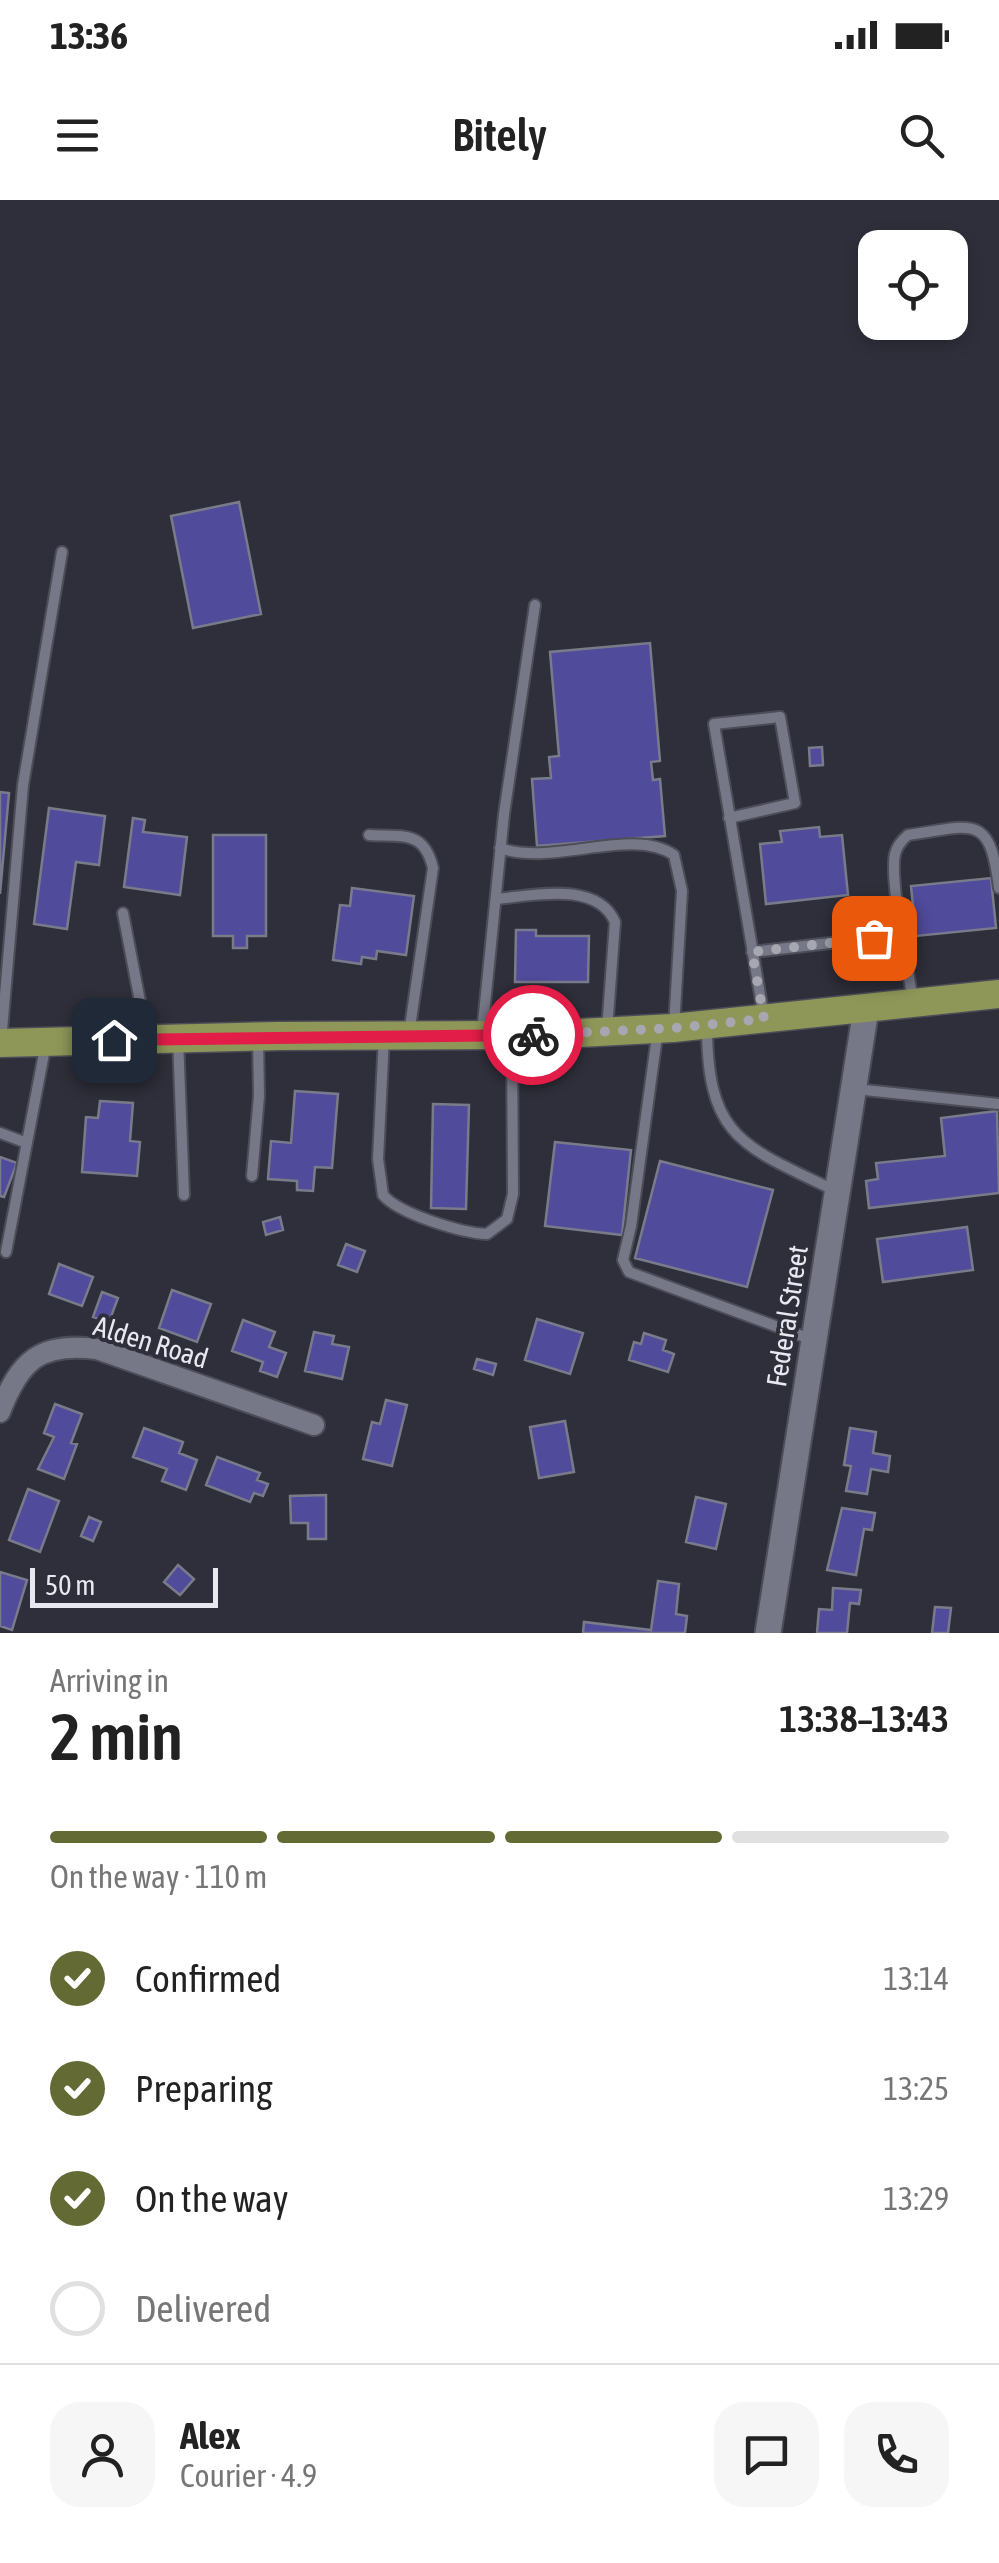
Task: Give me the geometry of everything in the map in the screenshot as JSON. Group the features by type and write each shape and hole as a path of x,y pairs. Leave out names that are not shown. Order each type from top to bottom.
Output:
{"main road":[{"path":"0,1043 607,1032 999,994"}],"street":[{"name":"Federal Street","path":"768,1633 866,1009"},
{"name":"Alden Road","path":"0,1412 14,1378 32,1358 53,1348 72,1346 97,1349 314,1424"}],"lane":[{"path":"0,1043 23,785 62,552"},
{"path":"482,1035 500,848 534,604"},
{"path":"729,818 795,803 780,717 714,724 729,818 764,1019"},
{"path":"913,1004 896,882 895,855 903,839 908,835 977,829 987,835 995,854 999,888"},
{"path":"369,835 420,841 427,846 433,868 396,1035 378,1159 383,1196 394,1206 470,1234 487,1234 507,1220 513,1194 512,1035"},
{"path":"500,848 524,854 650,844 674,855 682,891 666,1029 623,1260 628,1272 814,1340"},
{"path":"496,899 572,894 602,904 611,914 614,922 607,1032"},
{"path":"122,913 147,1039"},
{"path":"752,952 874,938"},
{"path":"707,1025 707,1067 716,1101 730,1131 762,1156 837,1192"},
{"path":"252,1176 259,1096 258,1036"},
{"path":"178,1038 184,1195"},
{"path":"6,1252 46,1042"},
{"path":"854,1089 999,1104"},
{"path":"0,1133 27,1144"}],"building":[{"path":"239,502 261,614 193,628 171,516"},
{"path":"650,643 660,761 651,762 653,780 660,779 665,836 537,846 532,779 551,778 549,757 559,756 550,652"},
{"path":"822,747 823,765 810,766 809,748"},
{"path":"0,792 9,793 0,894"},
{"path":"49,808 105,816 99,865 76,862 67,929 34,924"},
{"path":"133,818 145,820 143,832 187,837 180,895 124,887"},
{"path":"819,827 820,837 842,835 848,895 766,904 760,844 782,842 780,831"},
{"path":"213,835 266,835 266,936 247,936 247,948 233,948 233,936 213,936"},
{"path":"991,878 996,928 916,936 911,886"},
{"path":"352,888 414,896 406,955 377,951 376,959 362,957 361,964 333,960 340,905 350,906"},
{"path":"516,930 536,930 536,936 589,936 588,982 515,982"},
{"path":"295,1091 338,1094 332,1168 315,1167 313,1191 297,1190 297,1181 268,1179 271,1141 291,1143"},
{"path":"100,1101 133,1103 130,1141 140,1142 137,1176 82,1172 86,1117 98,1118"},
{"path":"433,1104 469,1105 466,1209 431,1208"},
{"path":"997,1111 999,1193 869,1208 866,1181 878,1179 876,1163 945,1156 941,1118"},
{"path":"555,1142 631,1150 622,1235 545,1226"},
{"path":"0,1157 17,1163 4,1197 0,1196"},
{"path":"660,1161 773,1190 747,1287 635,1258"},
{"path":"280,1217 283,1230 266,1235 263,1222"},
{"path":"967,1227 973,1270 883,1282 877,1239"},
{"path":"346,1244 365,1251 357,1272 338,1265"},
{"path":"59,1264 93,1277 82,1306 49,1294"},
{"path":"172,1290 211,1304 197,1342 159,1328"},
{"path":"102,1292 118,1298 109,1322 93,1317"},
{"path":"537,1319 583,1333 570,1374 525,1360"},
{"path":"243,1320 275,1332 269,1347 286,1353 277,1377 260,1371 263,1362 232,1351"},
{"path":"314,1332 334,1336 332,1344 349,1347 342,1379 305,1371"},
{"path":"644,1333 666,1340 663,1350 674,1354 668,1372 629,1360 634,1342 641,1344"},
{"path":"477,1359 496,1364 493,1375 474,1369"},
{"path":"386,1400 407,1405 392,1466 363,1459 372,1422 380,1424"},
{"path":"55,1404 82,1414 71,1443 77,1444 64,1479 38,1469 54,1437 44,1433"},
{"path":"565,1421 574,1472 539,1478 530,1427"},
{"path":"144,1428 183,1442 179,1453 197,1460 186,1490 162,1481 167,1469 133,1457"},
{"path":"850,1428 876,1432 873,1453 890,1456 888,1472 871,1469 867,1494 846,1491 851,1466 844,1465"},
{"path":"217,1457 260,1473 257,1480 268,1484 263,1496 254,1493 250,1502 206,1485"},
{"path":"28,1489 59,1501 40,1552 9,1540"},
{"path":"326,1495 326,1539 308,1539 308,1523 291,1523 290,1496"},
{"path":"696,1497 726,1504 716,1549 686,1542"},
{"path":"842,1508 875,1513 872,1530 864,1529 856,1575 827,1570"},
{"path":"89,1517 101,1522 93,1541 81,1536"},
{"path":"178,1565 194,1579 180,1595 164,1582"},
{"path":"0,1572 27,1580 12,1630 0,1626"},
{"path":"658,1581 679,1584 676,1614 687,1616 685,1633 583,1633 584,1622 651,1630"},
{"path":"833,1588 861,1590 859,1604 850,1603 847,1633 817,1633 819,1609 832,1610"},
{"path":"935,1607 951,1608 948,1633 932,1633"}],"way so far":[{"path":"533,1035 764,1019 752,952 874,938"}],"route":[{"path":"114,1040 533,1035"}]}
